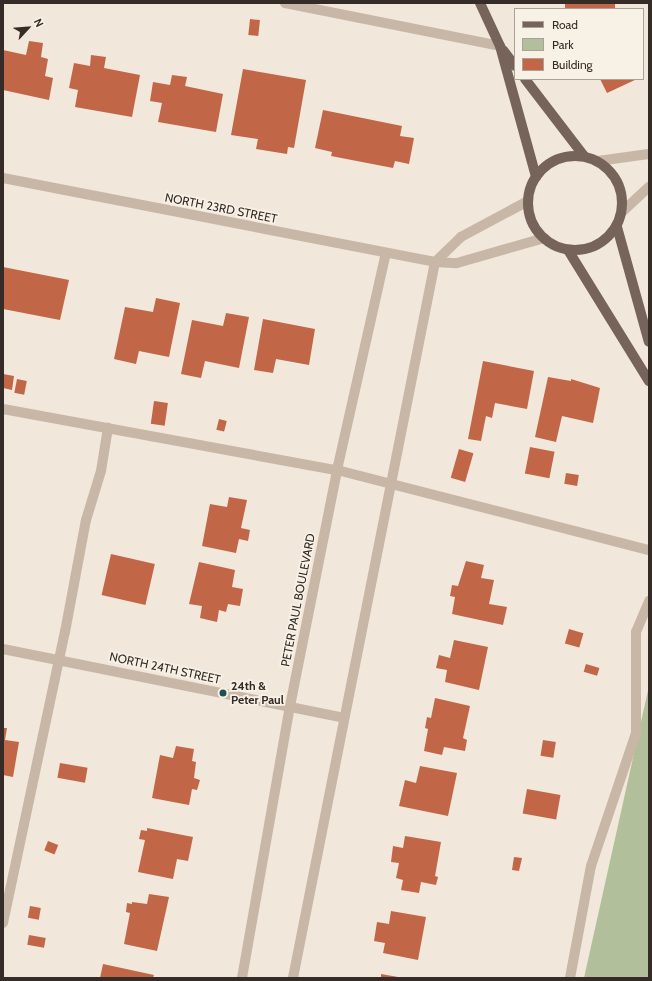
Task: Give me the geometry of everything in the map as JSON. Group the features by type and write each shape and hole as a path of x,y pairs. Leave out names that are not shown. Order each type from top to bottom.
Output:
{"main road":[{"path":"480,3 500,46 536,177"},
{"path":"500,46 514,65"},
{"path":"526,80 584,156"},
{"path":"568,250 594,246 607,238 616,227 622,212 623,198 618,183 610,170 598,161 584,156 569,156 555,160 536,177 528,201 529,215 544,238 568,250 649,381"},
{"path":"616,227 649,342"}],"street":[{"path":"285,3 500,46"},
{"path":"598,161 649,154"},
{"name":"NORTH 23RD STREET","path":"3,178 434,262 457,263 544,238"},
{"path":"622,212 649,187"},
{"path":"293,978 434,262 460,237 528,201"},
{"name":"PETER PAUL BOULEVARD","path":"242,978 290,706 337,470 386,253"},
{"path":"3,409 337,470 649,550"},
{"path":"3,923 6,891 59,659 86,520 101,471 108,428"},
{"path":"570,978 591,866 636,733 636,632 649,601"},
{"name":"NORTH 24TH STREET","path":"3,649 59,659 344,718"}],"green space":[{"path":"649,686 649,978 584,978"}],"building":[{"path":"565,3 615,3 615,8 565,8"},
{"path":"250,19 260,20 258,36 248,35"},
{"path":"29,41 43,43 41,57 48,59 45,76 53,78 49,100 3,90 3,50 26,55"},
{"path":"91,55 106,57 104,68 140,75 132,117 75,107 78,90 69,88 74,63 90,66"},
{"path":"243,69 306,80 294,148 288,147 287,154 256,149 258,139 231,135"},
{"path":"172,75 187,77 185,86 223,94 216,132 158,122 162,103 150,101 153,82 170,85"},
{"path":"600,80 635,80 607,93"},
{"path":"323,110 402,126 400,136 414,138 409,164 395,161 393,168 331,156 332,152 315,148"},
{"path":"3,267 69,280 60,320 3,309"},
{"path":"156,298 180,303 169,357 139,351 136,364 114,359 125,307 153,312"},
{"path":"226,313 249,317 239,368 205,361 201,378 181,374 192,320 223,326"},
{"path":"263,319 315,329 309,365 276,359 273,373 254,370"},
{"path":"483,361 534,371 527,409 495,403 492,418 486,416 481,441 468,439"},
{"path":"3,374 14,376 12,390 3,388"},
{"path":"548,377 571,381 571,379 600,388 593,423 562,416 556,442 535,437"},
{"path":"17,379 27,381 24,395 14,393"},
{"path":"154,401 168,403 165,426 151,424"},
{"path":"219,419 227,421 224,432 216,430"},
{"path":"530,447 555,452 549,478 525,474"},
{"path":"459,449 473,453 465,482 451,478"},
{"path":"566,473 579,475 577,486 564,484"},
{"path":"229,497 247,500 241,528 250,530 248,541 239,539 236,553 202,546 210,504 227,507"},
{"path":"111,554 155,564 145,605 102,595"},
{"path":"466,561 484,565 481,578 494,580 489,604 507,607 503,625 452,614 455,597 450,596 452,585 458,586"},
{"path":"199,562 235,570 232,587 243,589 240,606 228,604 226,612 219,610 217,622 200,618 202,606 189,604"},
{"path":"569,629 583,633 579,648 565,643"},
{"path":"454,640 488,647 479,690 445,682 447,670 436,668 439,655 450,658"},
{"path":"586,664 599,668 597,676 584,672"},
{"path":"435,698 470,706 463,738 467,740 465,751 444,747 442,755 424,751 428,729 425,728 427,717 431,718"},
{"path":"3,728 7,728 5,740 19,742 13,777 3,775"},
{"path":"543,740 556,742 553,758 540,756"},
{"path":"176,746 194,749 192,761 196,762 194,778 200,780 197,790 192,789 189,805 152,798 160,755 173,758"},
{"path":"60,763 88,768 85,783 57,778"},
{"path":"420,766 457,773 448,816 399,806 405,780 416,783"},
{"path":"527,789 560,795 556,820 523,814"},
{"path":"147,828 193,837 188,861 177,859 173,879 138,872 145,840 139,839 141,830 147,831"},
{"path":"405,836 441,842 435,876 438,877 436,885 421,882 419,893 401,890 403,880 396,878 399,863 391,862 393,846 403,848"},
{"path":"48,841 58,845 54,854 44,850"},
{"path":"514,857 522,858 519,871 512,870"},
{"path":"149,894 169,897 157,951 124,944 130,913 126,912 127,903 132,904 132,902 147,904"},
{"path":"30,906 41,908 39,920 28,918"},
{"path":"391,911 426,917 418,960 383,953 385,943 374,941 377,922 389,924"},
{"path":"29,935 46,938 44,948 27,945"},
{"path":"103,964 154,975 153,978 100,978"},
{"path":"381,974 398,977 398,978 381,978"}],"place":[{"name":"24th & Peter Paul","path":"223,693"}]}
